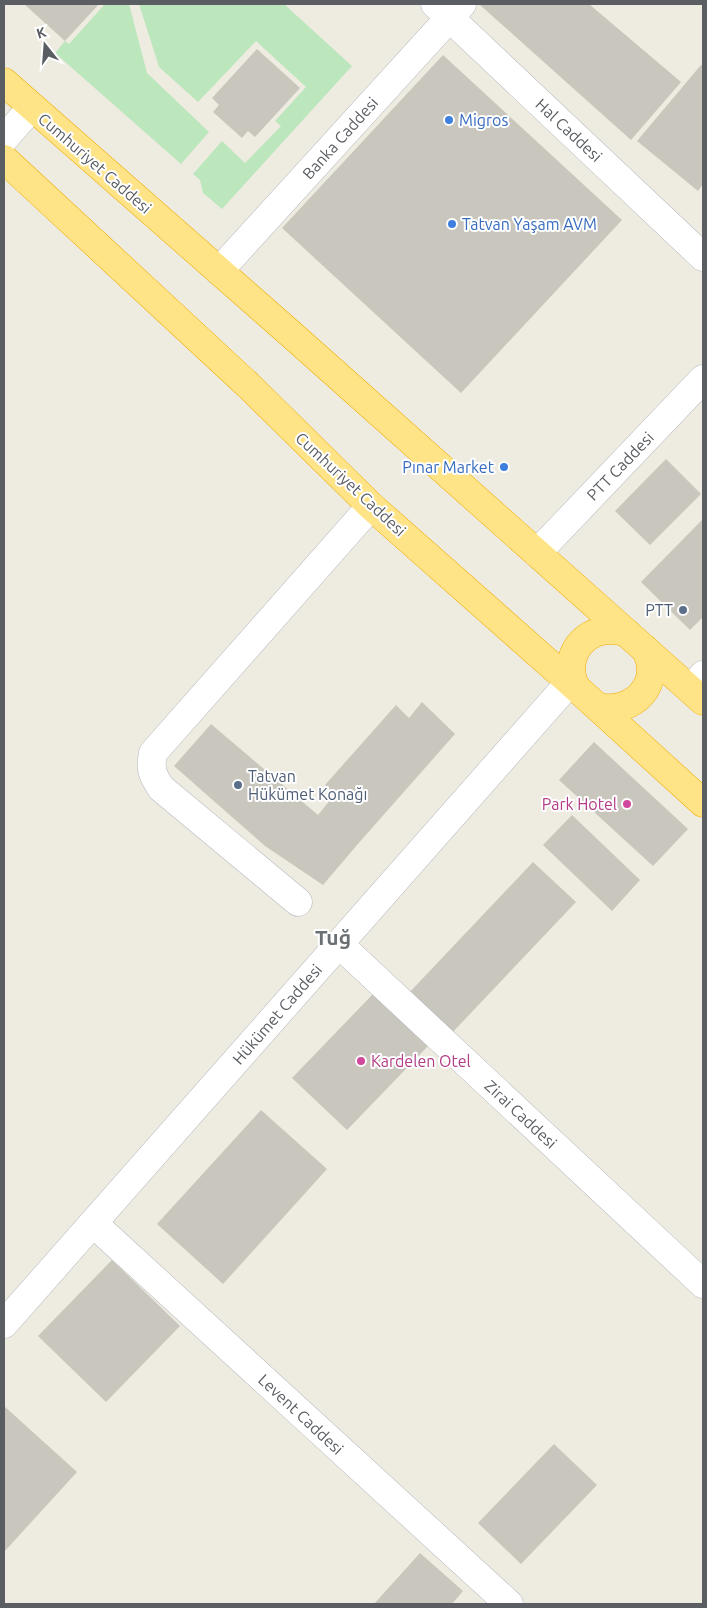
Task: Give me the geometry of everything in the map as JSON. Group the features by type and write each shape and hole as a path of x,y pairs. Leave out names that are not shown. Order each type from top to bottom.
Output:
{"highway":[{"name":"Cumhuriyet Caddesi","path":"4,82 636,641 699,689"},
{"name":"Cumhuriyet Caddesi","path":"4,159 248,385 371,506 598,707 703,803"},
{"path":"572,684 571,666 574,654 580,642 591,634 604,629 618,630 636,641 649,655 651,669 649,683 642,695 632,703 620,708 608,709 598,707"}],"street":[{"name":"Hal Caddesi","path":"449,8 703,257"},
{"name":"Banka Caddesi","path":"219,272 449,8"},
{"path":"4,139 32,107"},
{"name":"PTT Caddesi","path":"537,553 703,378"},
{"path":"298,902 161,788 153,776 150,766 153,753 371,506"},
{"name":"Hükümet Caddesi","path":"4,1324 339,944 572,684"},
{"name":"Zirai Caddesi","path":"339,944 703,1284"},
{"name":"Levent Caddesi","path":"94,1223 509,1604"}],"green space":[{"path":"105,4 129,4 147,73 209,132 181,164 55,53 65,41 69,44"},
{"path":"139,4 284,4 352,66 222,209 203,193 200,180 193,174 222,141 245,163 281,126 275,121 306,87 256,41 198,102 159,67"}],"building":[{"path":"24,4 99,4 65,41"},
{"path":"589,4 681,82 631,140 480,5"},
{"path":"257,49 300,88 255,137 248,131 242,138 213,112 219,105 212,98"},
{"name":"Tatvan Yaşam AVM","path":"443,55 622,220 461,393 282,228"},
{"path":"701,65 703,66 703,184 698,191 637,141"},
{"path":"666,459 701,494 650,545 615,511"},
{"path":"703,519 703,617 690,630 641,582"},
{"path":"422,702 455,734 323,885 265,846 174,766 211,724 318,815 335,794 325,785 396,705 409,718"},
{"path":"594,742 688,829 653,866 559,780"},
{"path":"572,815 640,880 612,911 543,845"},
{"path":"533,862 576,902 450,1035 407,995"},
{"name":"Kardelen Otel","path":"374,993 429,1045 347,1130 292,1078"},
{"path":"261,1110 327,1169 223,1284 157,1224"},
{"path":"112,1260 180,1326 106,1402 38,1336"},
{"path":"4,1406 77,1472 4,1552"},
{"path":"554,1444 597,1485 521,1564 478,1523"},
{"path":"420,1553 463,1591 452,1604 374,1604"}],"place":[{"name":"Migros","path":"449,120"},
{"name":"Tatvan Yaşam AVM","path":"452,224"},
{"name":"Pınar Market","path":"504,467"},
{"name":"PTT","path":"683,610"},
{"name":"Tatvan Hükümet Konağı","path":"238,785"},
{"name":"Park Hotel","path":"627,804"},
{"name":"Kardelen Otel","path":"361,1061"}],"district":[{"name":"Tuğ","path":"333,938"}]}
